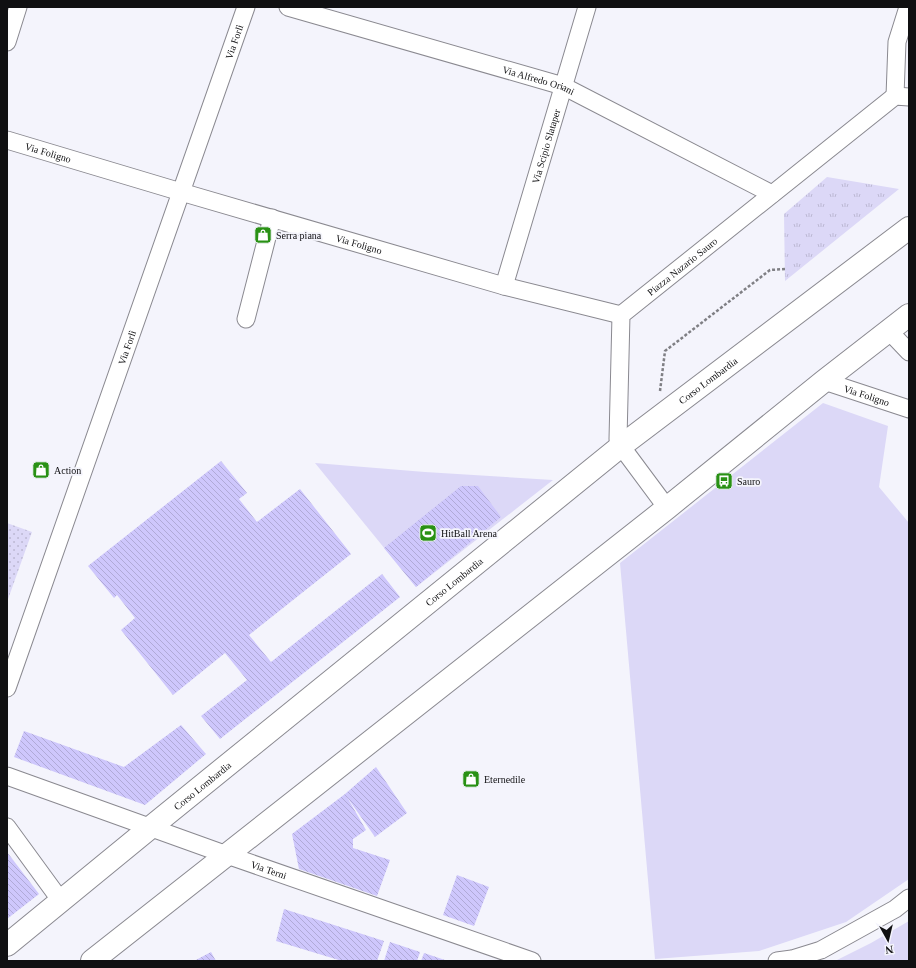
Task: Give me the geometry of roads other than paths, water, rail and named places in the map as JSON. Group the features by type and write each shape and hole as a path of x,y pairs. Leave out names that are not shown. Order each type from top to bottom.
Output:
{"street":[{"path":"7,42 18,7"},
{"name":"Via Forlì","path":"7,688 246,7"},
{"name":"Via Alfredo Oriani","path":"288,7 563,86 772,194"},
{"name":"Via Scipio Slataper","path":"504,286 587,7"},
{"path":"902,96 897,42 908,7"},
{"name":"Piazza Nazario Sauro","path":"621,315 772,194 902,96"},
{"name":"Via Foligno","path":"7,140 504,286 621,315"},
{"path":"246,319 272,218"},
{"name":"Corso Lombardia","path":"7,946 151,827 621,446 909,228"},
{"path":"621,315 618,440 667,508"},
{"path":"92,961 667,508 824,381 909,315"},
{"path":"889,331 909,352"},
{"name":"Via Foligno","path":"824,381 909,409"},
{"name":"Via Terni","path":"7,776 227,855 532,961"},
{"path":"7,827 61,901"},
{"path":"777,961 792,959 821,950 895,909 909,898"}],"place":[{"name":"Serra piana","path":"263,235"},
{"name":"Action","path":"41,470"},
{"name":"Sauro","path":"724,481"},
{"name":"HitBall Arena","path":"428,533"},
{"name":"Eternedile","path":"471,779"}]}
